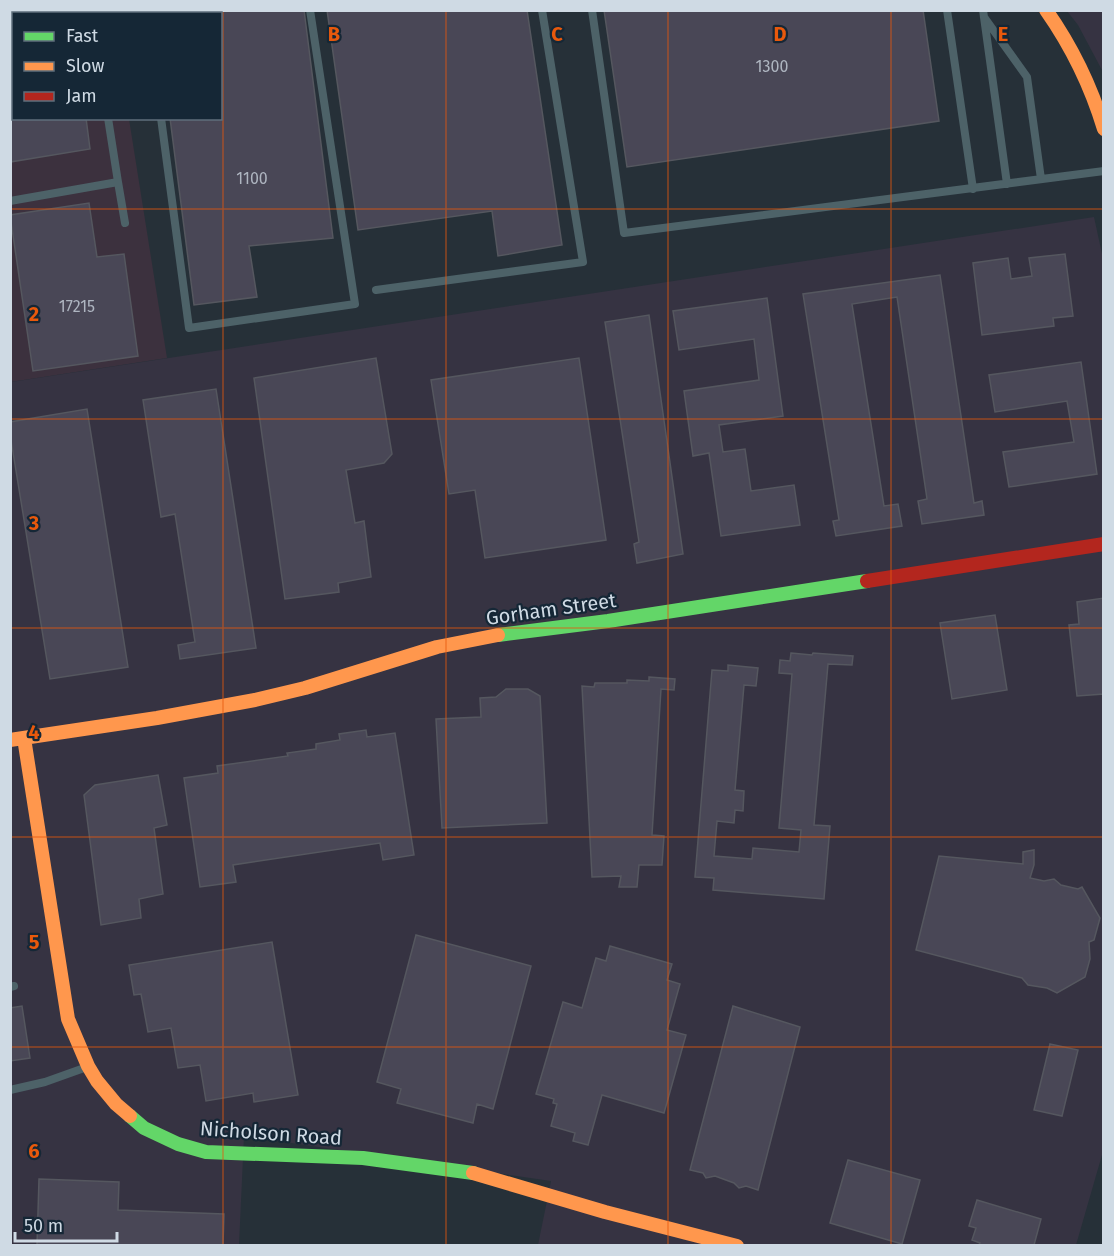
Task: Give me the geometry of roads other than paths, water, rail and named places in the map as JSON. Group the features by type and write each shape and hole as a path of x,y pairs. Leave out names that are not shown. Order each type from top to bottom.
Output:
{"street":[{"path":"1046,10 1094,91 1104,129"},
{"name":"Gorham Street","path":"17,739 255,700 305,688 437,647 503,634 609,621 1104,544"},
{"name":"Nicholson Road","path":"17,739 68,1019 88,1066 116,1104 144,1128 178,1144 206,1152 363,1158 452,1168 605,1212 737,1245"}],"lane":[{"path":"161,120 189,328 355,304 310,10"},
{"path":"376,290 584,262 542,10"},
{"path":"591,10 624,233 1104,171"},
{"path":"947,10 973,189"},
{"path":"983,14 1007,184"},
{"path":"983,14 1027,77 1041,179"},
{"path":"108,120 125,223"},
{"path":"10,201 118,182"},
{"path":"10,1089 45,1082 88,1066"}]}
